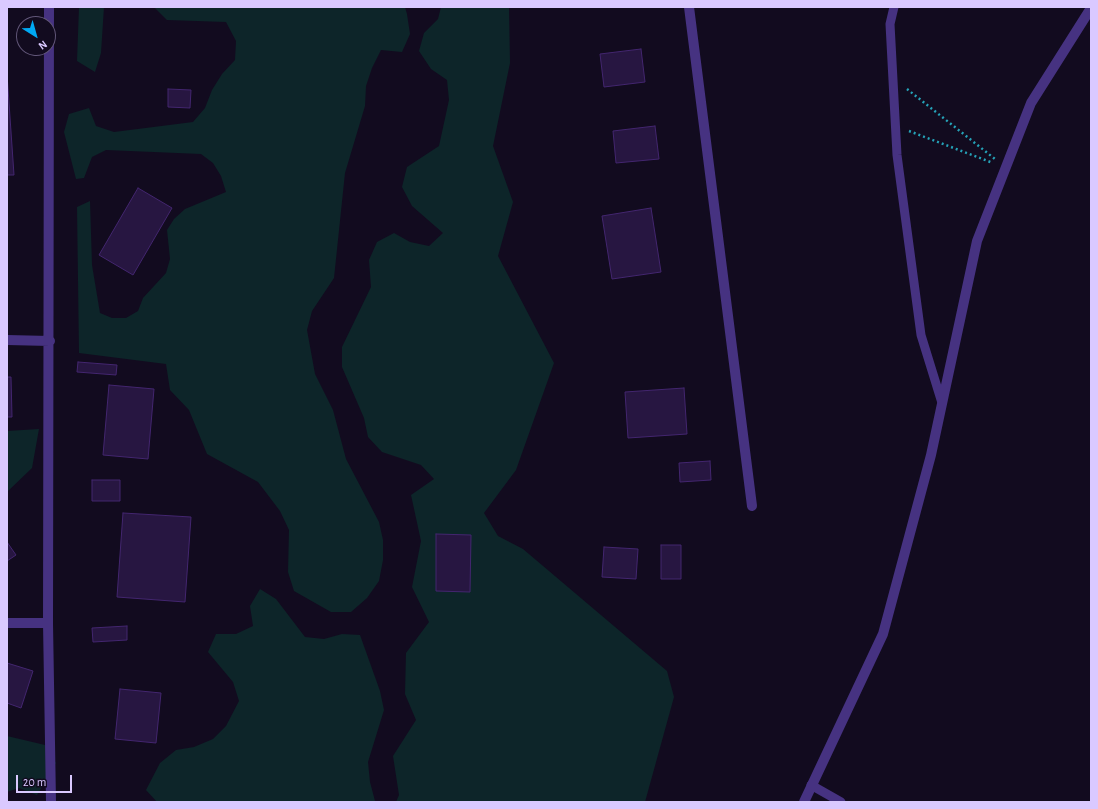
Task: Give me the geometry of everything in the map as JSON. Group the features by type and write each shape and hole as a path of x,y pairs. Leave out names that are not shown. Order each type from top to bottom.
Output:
{"street":[{"path":"50,7 48,623 52,802"},
{"path":"689,7 752,506"},
{"path":"804,802 883,634 931,455 978,241 1031,103 1091,8"},
{"path":"7,340 50,341"},
{"path":"7,622 48,623"}],"lane":[{"path":"894,7 890,24 897,155 921,335 942,403"},
{"path":"811,786 841,802"}],"path":[{"path":"892,78 1006,168"},
{"path":"895,125 1006,168"}],"green space":[{"path":"79,7 104,7 101,53 95,72 77,61"},
{"path":"154,7 405,7 410,34 402,52 381,50 372,68 366,86 365,106 345,173 334,278 312,311 307,330 315,374 333,410 346,459 379,522 383,540 383,560 379,581 367,598 351,612 331,612 294,591 288,572 289,530 280,511 258,482 207,454 189,410 170,390 166,364 79,353 77,207 90,201 92,265 100,313 112,318 126,318 138,311 143,298 166,273 170,259 167,230 174,219 185,209 226,192 221,176 213,163 201,154 106,150 92,157 84,178 76,179 64,132 69,114 89,108 96,126 114,132 193,122 205,108 212,90 222,74 235,60 236,41 226,22 167,20"},
{"path":"441,7 509,7 510,63 493,146 513,202 498,256 554,363 516,470 484,513 498,536 523,549 667,671 674,697 645,802 396,802 399,795 393,756 416,720 405,694 406,653 429,622 412,587 421,541 411,495 434,479 421,465 382,452 368,437 364,418 342,367 342,347 371,287 369,260 377,242 394,233 410,242 429,246 443,233 412,206 402,187 407,167 439,146 449,100 447,80 431,69 419,51 424,33 438,19"},
{"path":"39,429 32,468 7,492 7,431"},
{"path":"260,589 276,599 305,637 324,639 342,634 360,635 380,691 384,710 368,762 370,782 375,801 377,802 157,802 146,790 160,763 176,750 194,747 213,739 226,726 239,701 233,682 208,652 216,634 236,634 253,626 250,606"},
{"path":"7,736 45,745 56,763 37,795 19,788 7,792"}],"building":[{"path":"641,49 645,82 604,87 600,54"},
{"path":"7,74 14,175 7,175"},
{"path":"168,89 191,90 190,108 168,107"},
{"path":"655,126 659,159 616,163 613,131"},
{"path":"138,188 172,208 133,275 99,255"},
{"path":"651,208 661,272 612,279 602,216"},
{"path":"78,362 117,365 116,375 77,372"},
{"path":"7,377 11,377 12,417 7,417"},
{"path":"109,385 154,389 148,459 103,455"},
{"path":"684,388 687,434 628,438 625,392"},
{"path":"710,461 711,480 680,482 679,463"},
{"path":"92,480 120,480 120,501 92,501"},
{"path":"123,513 191,517 185,602 117,597"},
{"path":"436,534 471,535 470,592 436,591"},
{"path":"7,542 16,555 7,561"},
{"path":"661,545 681,545 681,579 661,579"},
{"path":"604,547 638,549 636,579 602,577"},
{"path":"127,626 127,640 93,642 92,628"},
{"path":"7,663 33,671 21,708 7,703"},
{"path":"120,689 161,693 156,743 115,739"}]}
